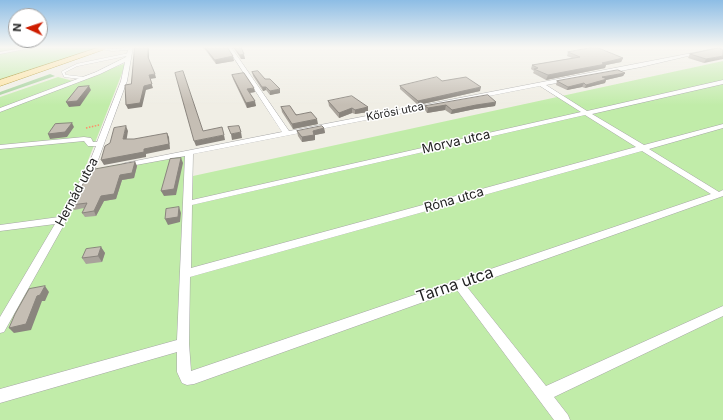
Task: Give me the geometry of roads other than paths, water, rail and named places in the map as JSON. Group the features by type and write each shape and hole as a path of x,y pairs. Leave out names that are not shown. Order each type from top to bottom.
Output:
{"main road":[{"path":"0,83 48,67"}],"street":[{"path":"0,110 112,67"},
{"name":"Hernád utca","path":"0,328 62,220 93,170 124,81 127,67"},
{"path":"242,67 287,134"},
{"name":"Kőrösi utca","path":"118,166 632,67"},
{"name":"Morva utca","path":"188,203 723,82"},
{"path":"540,84 641,148 720,194"},
{"name":"Róna utca","path":"185,274 723,126"},
{"path":"0,147 84,139 88,140 91,144 101,144"},
{"path":"0,396 183,344 189,153"},
{"name":"Tarna utca","path":"183,344 184,372 187,378 194,377 720,194"},
{"path":"0,228 62,220"},
{"path":"459,284 563,420"},
{"path":"544,394 723,310"}],"lane":[{"path":"74,67 63,72 65,76 83,78"}]}
